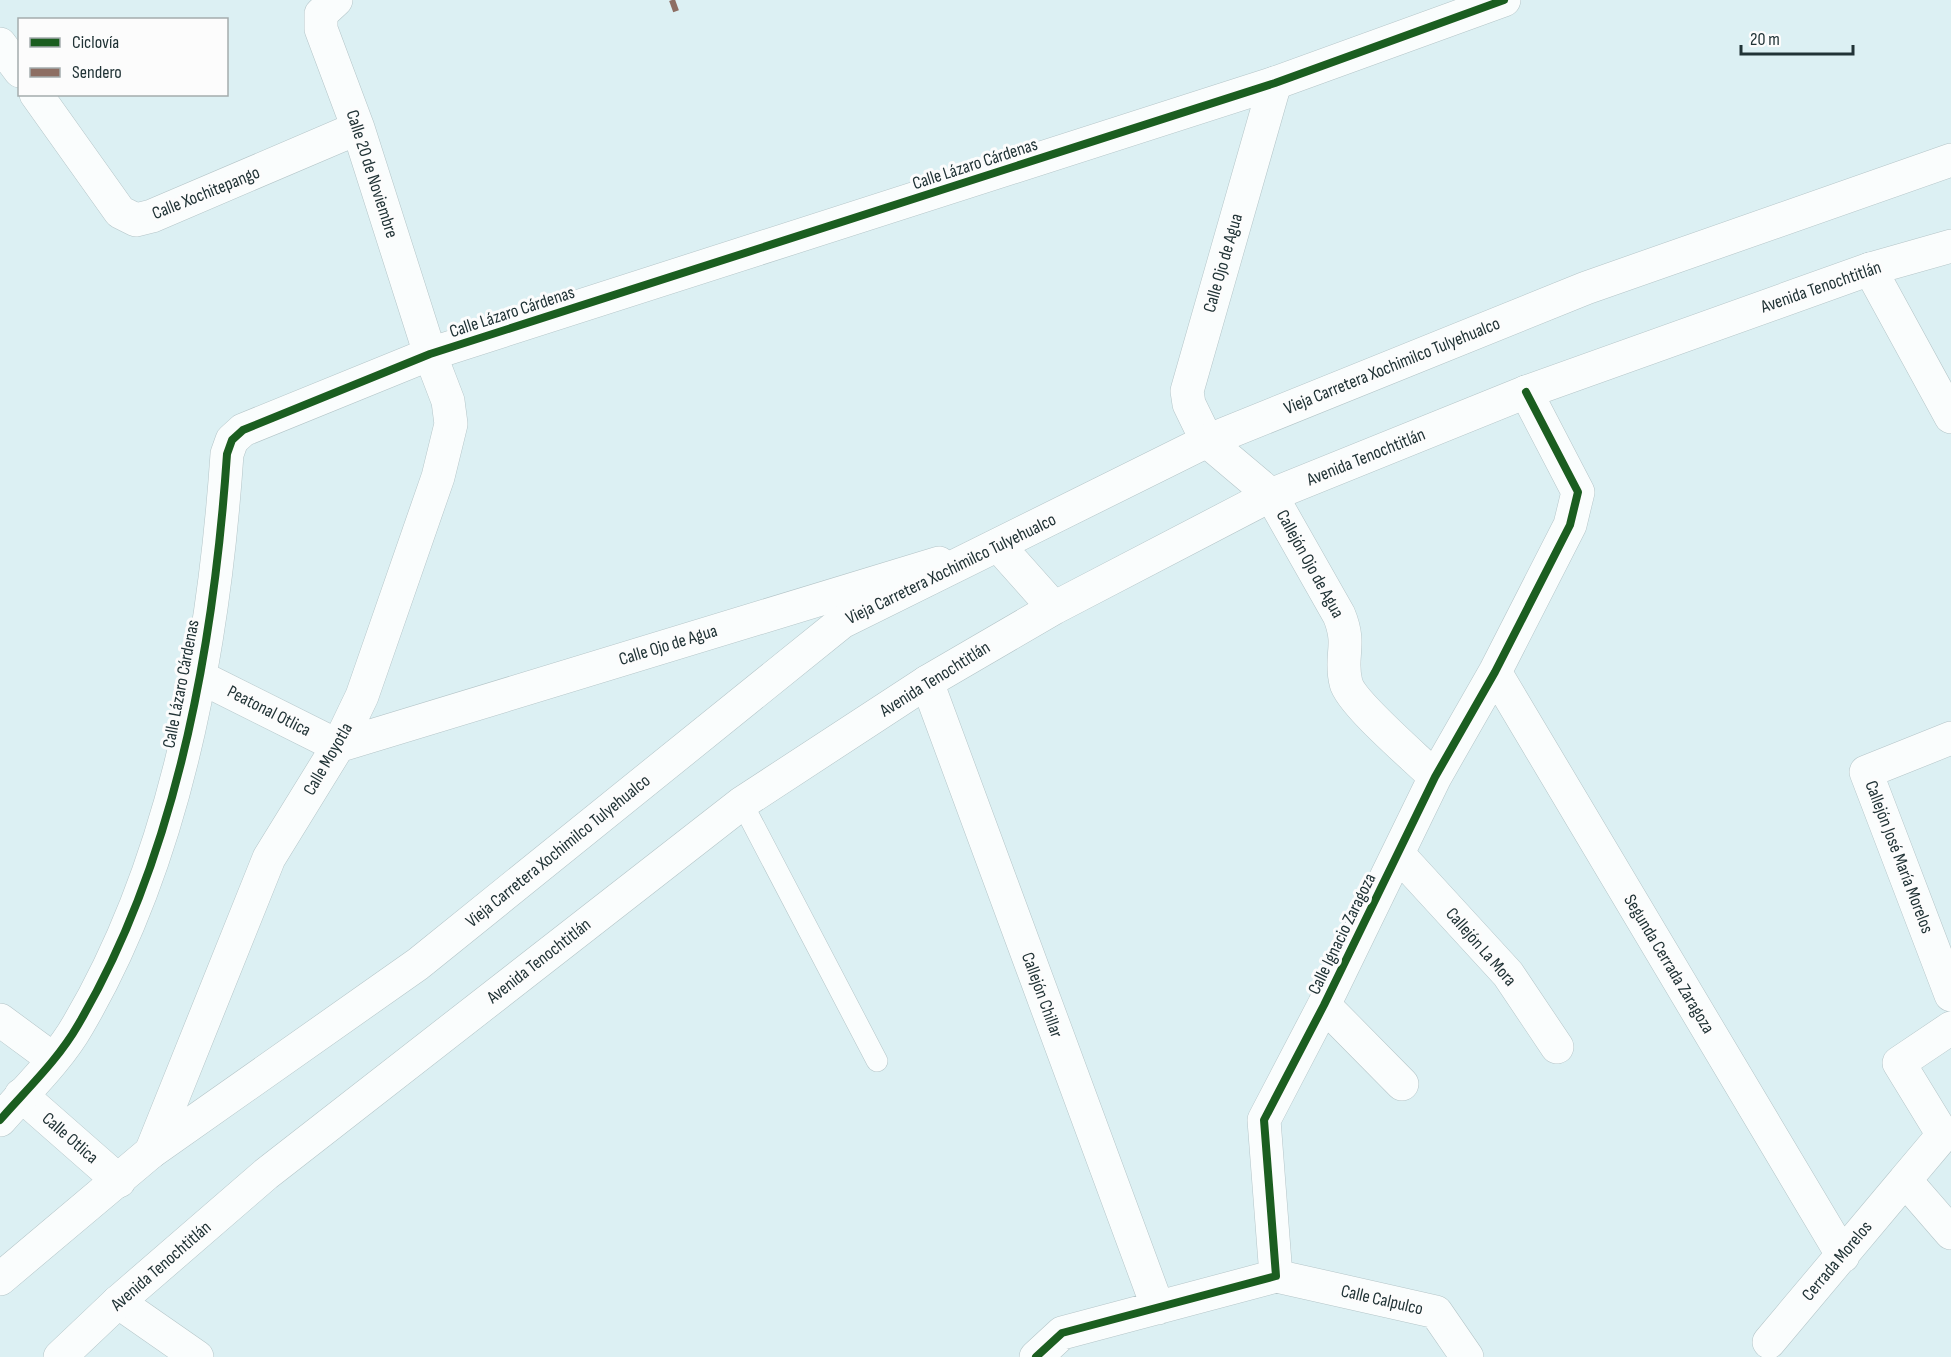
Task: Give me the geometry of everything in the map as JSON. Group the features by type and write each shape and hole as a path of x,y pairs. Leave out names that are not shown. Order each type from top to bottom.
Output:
{"street":[{"name":"Calle 20 de Noviembre","path":"336,0 321,14 321,29 358,128 430,354"},
{"name":"Calle Lázaro Cárdenas","path":"0,1119 78,1027 118,949 161,833 185,745 200,677 220,550 227,454 232,440 243,430 430,354 1275,83 1503,0"},
{"path":"0,44 18,68"},
{"name":"Calle Ojo de Agua","path":"1206,441 1189,404 1187,391 1275,83"},
{"name":"Calle Xochitepango","path":"37,96 120,212 136,220 152,216 358,128"},
{"name":"Vieja Carretera Xochimilco Tulyehualco","path":"0,1279 151,1152 418,964 842,622 1206,441 1586,288 1951,160"},
{"name":"Avenida Tenochtitlán","path":"60,1357 118,1302 266,1174 742,803 927,682 1054,608 1271,495 1526,392 1870,269 1951,246"},
{"path":"1870,269 1951,417"},
{"name":"Calle Moyotla","path":"151,1152 269,858 338,746 362,696 438,477 451,424 448,400 430,354"},
{"name":"Calle Ignacio Zaragoza","path":"1276,1276 1264,1120 1324,1005 1435,777 1495,672 1570,525 1578,492 1526,392"},
{"path":"1206,441 1271,495"},
{"name":"Callejón Ojo de Agua","path":"1271,495 1346,631 1344,669 1351,695 1435,777"},
{"name":"Calle Ojo de Agua","path":"338,746 999,545"},
{"path":"999,545 1054,608"},
{"name":"Segunda Cerrada Zaragoza","path":"1495,672 1843,1256"},
{"name":"Peatonal Otlica","path":"200,677 338,746"},
{"name":"Callejón Chillar","path":"927,682 1158,1308"},
{"name":"Callejón José María Morelos","path":"1951,738 1866,772 1951,995"},
{"name":"Callejón La Mora","path":"1398,854 1508,974 1557,1047"},
{"path":"1324,1005 1402,1084"},
{"path":"0,1020 53,1059"},
{"path":"1951,1028 1899,1063 1943,1135 1905,1180 1951,1233"},
{"name":"Calle Otlica","path":"21,1095 119,1181"},
{"name":"Cerrada Morelos","path":"1769,1342 1905,1180"},
{"path":"1035,1357 1062,1333 1276,1276"},
{"name":"Calle Calpulco","path":"1276,1276 1436,1312 1467,1357"},
{"path":"118,1302 197,1357"}],"lane":[{"path":"742,803 877,1061"}],"marked path":[{"path":"672,0 677,14"}],"cycle path":[{"path":"0,1120 70,1038 112,960 141,892 165,821 185,748 212,601 227,454 232,440 243,430 430,354 1275,83 1504,0"},
{"path":"1036,1357 1062,1333 1276,1276 1264,1120 1324,1005 1435,777 1495,672 1570,525 1578,492 1526,392"}]}
